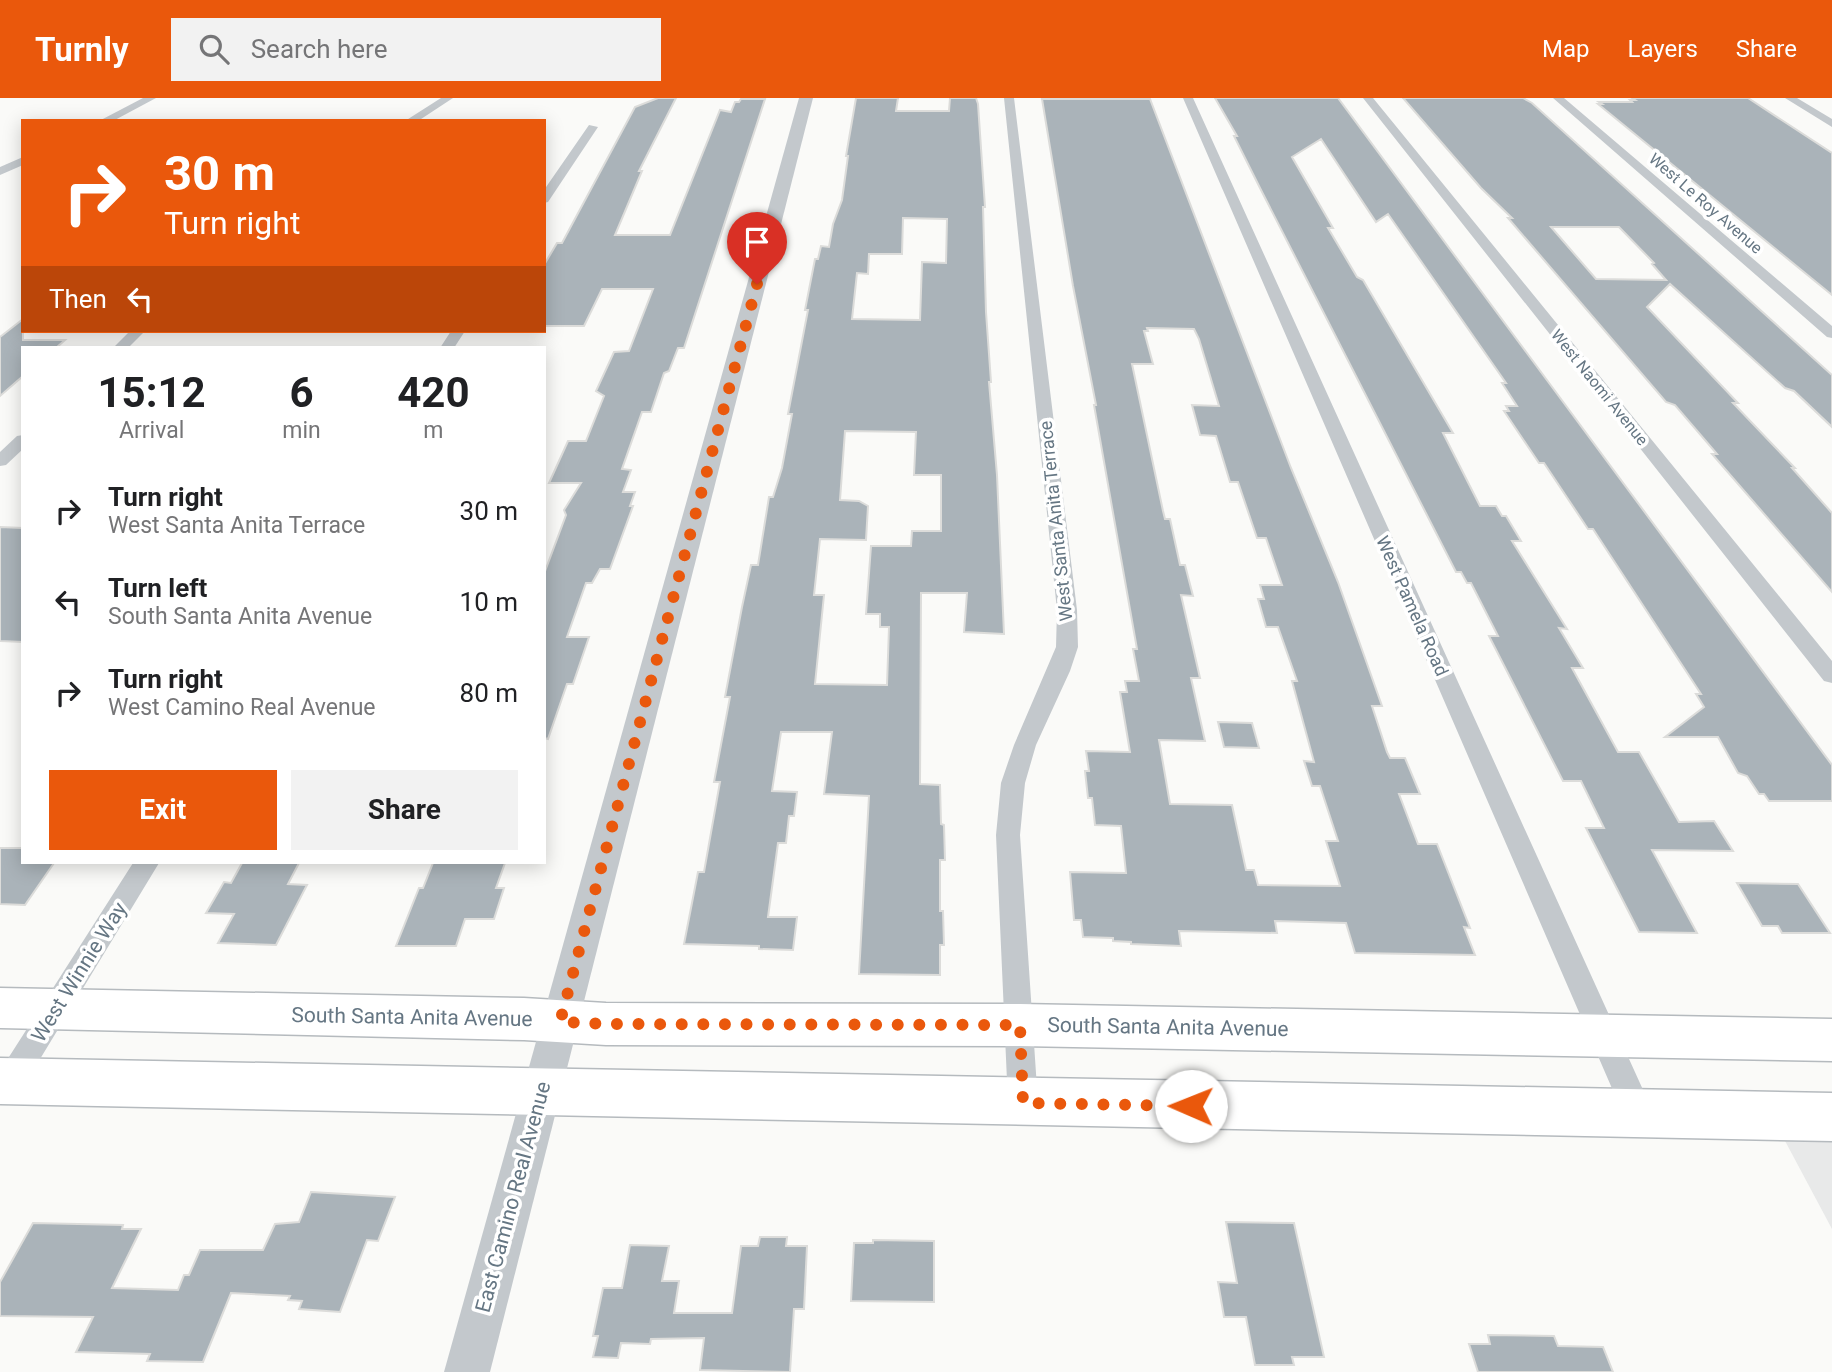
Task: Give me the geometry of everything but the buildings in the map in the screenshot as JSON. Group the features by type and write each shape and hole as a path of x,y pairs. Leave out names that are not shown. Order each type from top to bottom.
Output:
{"main road":[{"name":"South Santa Anita Avenue","path":"0,1008 606,1024 1020,1025 1832,1040"},
{"path":"5,1082 1832,1117"}],"street":[{"path":"108,119 151,98"},
{"path":"413,119 448,98"},
{"name":"East Camino Real Avenue","path":"467,1372 806,98"},
{"name":"West Santa Anita Terrace","path":"1009,98 1067,610 1067,647 1059,671 1025,745 1013,783 1008,835 1023,1103"},
{"name":"West Pamela Road","path":"1188,98 1638,1113"},
{"name":"West Naomi Avenue","path":"1368,98 1832,676"},
{"name":"West Le Roy Avenue","path":"1558,98 1832,334"},
{"path":"1790,98 1832,124"},
{"path":"546,196 593,127"},
{"path":"0,171 21,161"},
{"path":"122,346 136,333"},
{"path":"0,461 21,442"},
{"name":"West Winnie Way","path":"5,1082 57,1009 145,864"}],"shaded area":[{"path":"1784,1139 1832,1140 1832,1229"}],"route":[{"path":"757,284 560,1022 1020,1025 1023,1103 1191,1106"}]}
